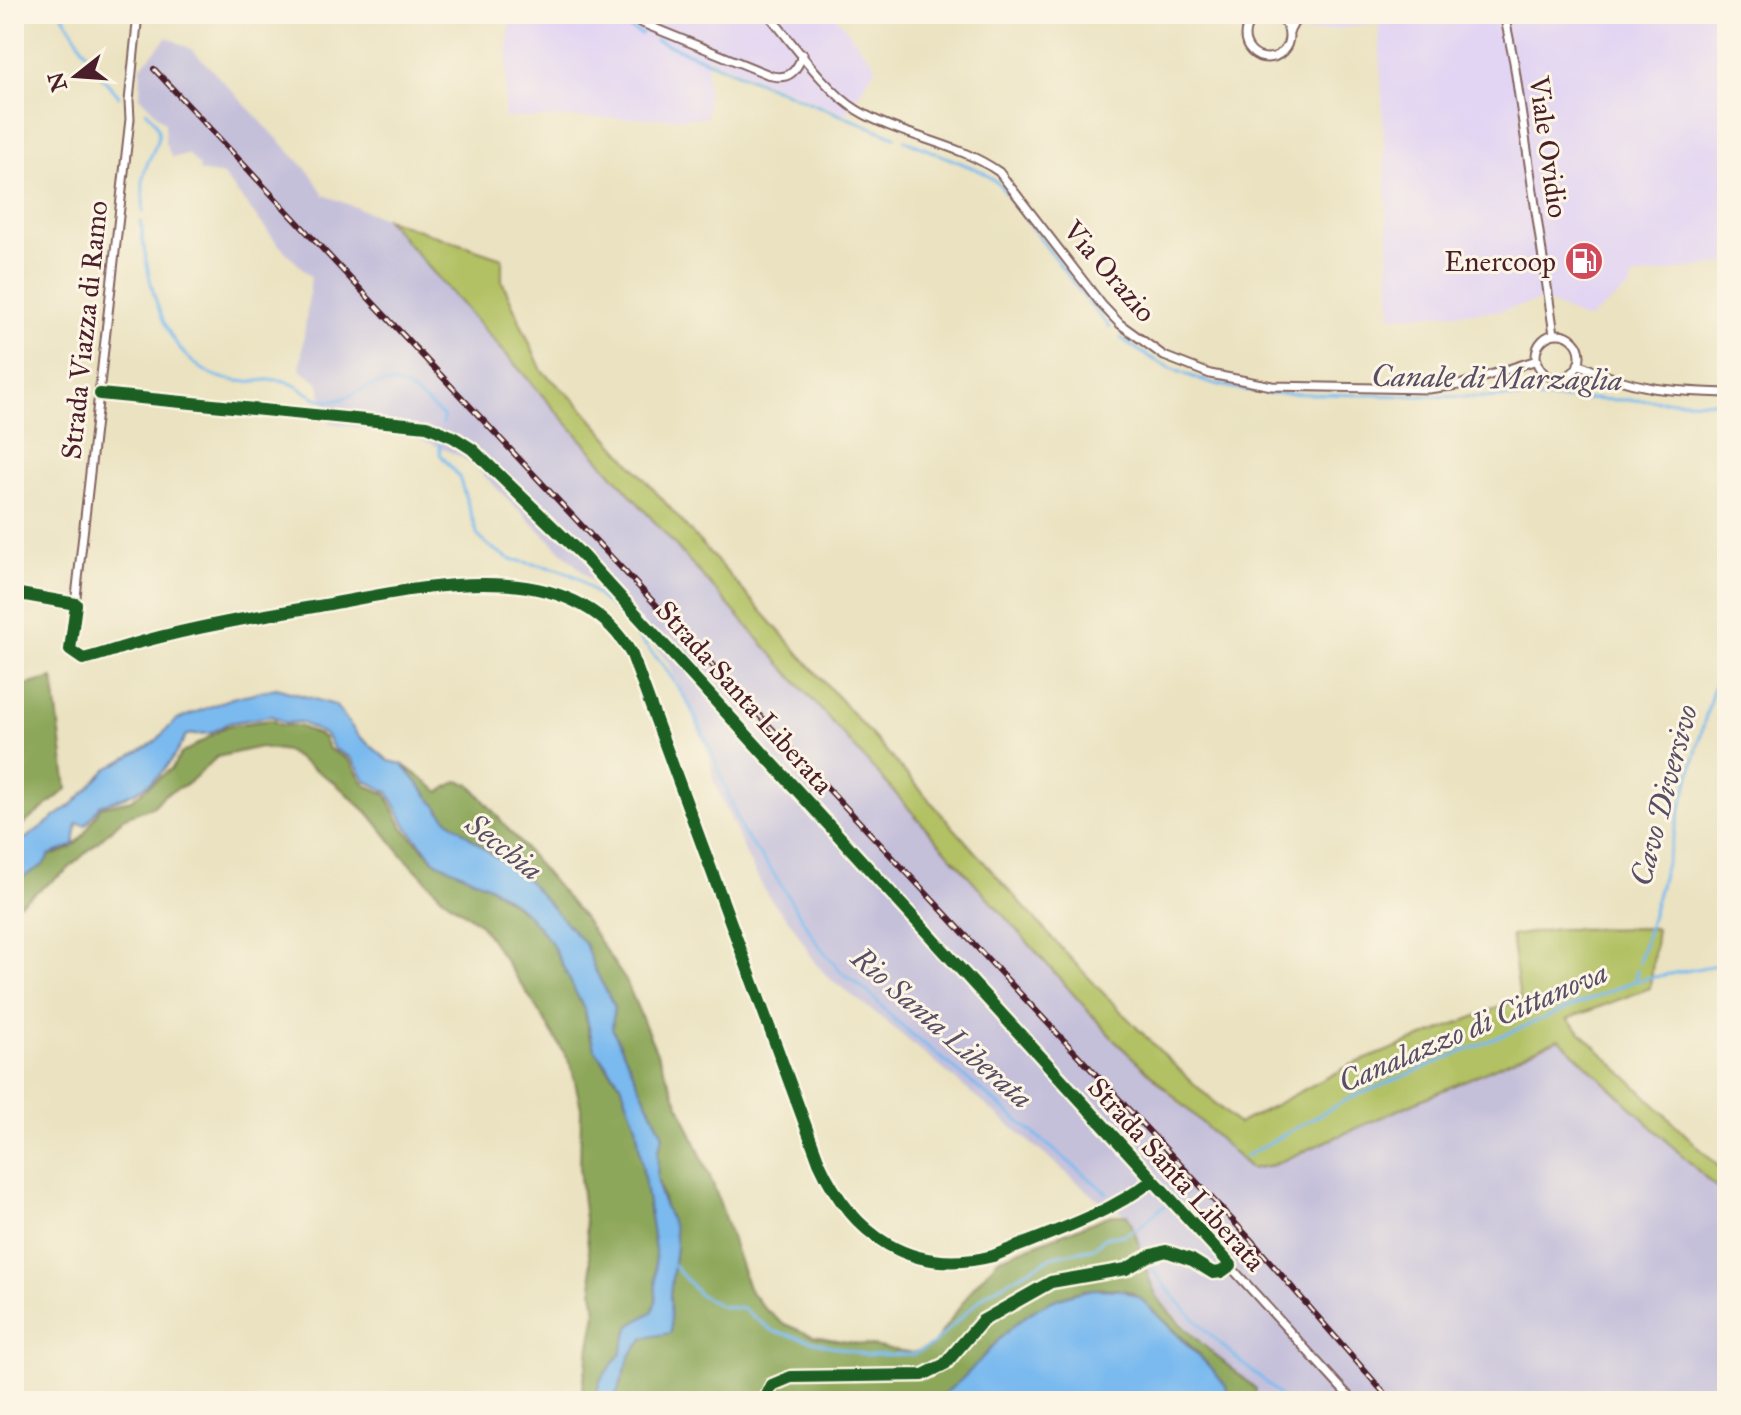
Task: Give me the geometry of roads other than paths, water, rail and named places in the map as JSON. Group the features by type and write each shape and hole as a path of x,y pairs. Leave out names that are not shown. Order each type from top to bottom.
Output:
{"street":[{"name":"Strada Viazza di Ramo","path":"70,650 130,119 138,14"},
{"path":"620,14 778,77 794,72 803,54"},
{"path":"643,24 644,14"},
{"name":"Via Orazio","path":"768,14 839,96 855,109 976,159 999,172 1112,316 1137,339 1176,361 1210,374 1258,384 1428,389 1459,385 1537,360"},
{"path":"1289,34 1278,15 1260,15 1248,24 1245,41 1250,51 1264,59 1276,57 1287,45 1299,14"},
{"name":"Viale Ovidio","path":"1504,14 1514,62 1554,334"},
{"path":"1554,334 1566,336 1579,351 1578,364 1569,374 1556,377 1543,372 1536,353 1542,341 1554,334"},
{"path":"1578,364 1628,385 1672,391 1727,393"},
{"name":"Strada Santa Liberata","path":"100,394 427,426 463,442 582,555 1353,1401"},
{"path":"14,593 76,604"}],"water":[{"path":"276,688 335,705 358,735 389,761 402,764 447,819 520,872 585,944 614,1006 612,1028 663,1135 658,1151 657,1178 660,1195 674,1228 676,1246 670,1294 671,1333 644,1338 631,1354 614,1401 594,1401 601,1379 621,1353 630,1326 653,1311 656,1300 655,1249 636,1125 621,1084 594,1048 585,1011 551,942 513,902 489,886 436,862 406,826 388,792 366,781 351,758 334,749 326,735 300,722 285,723 272,716 228,723 211,733 186,735 170,762 152,781 130,794 100,805 86,825 77,823 74,845 49,855 43,865 14,882 14,847 74,803 107,769 154,743 176,720 232,698"},
{"path":"1093,1289 1122,1290 1140,1298 1212,1369 1226,1386 1230,1401 929,1401 962,1379 999,1339 1029,1314 1058,1298"}],"waterway":[{"name":"Rio Santa Liberata","path":"62,14 100,75 119,96"},
{"name":"Canale di Marzaglia","path":"600,14 641,34"},
{"name":"Canale di Marzaglia","path":"656,40 895,137"},
{"name":"Rio Santa Liberata","path":"143,212 145,170 158,137 158,129 146,111"},
{"name":"Canale di Marzaglia","path":"904,140 983,172 1000,185 1110,327"},
{"name":"Rio Santa Liberata","path":"141,222 154,297 176,343 192,361 212,374 237,381 286,381 316,398 329,401 343,399 377,384 398,385 407,388 443,416 443,423"},
{"name":"Canale di Marzaglia","path":"1121,338 1151,358 1182,373 1251,391"},
{"name":"Canale di Marzaglia","path":"1265,393 1727,402"},
{"name":"Rio Santa Liberata","path":"440,439 440,454 459,477 478,536 510,559 557,569 577,577 611,607 664,666 689,704 712,752 743,833 772,871 818,944 840,971 867,991 896,1021 1107,1193"},
{"name":"Cavo Diversivo","path":"1639,963 1727,638"},
{"name":"Canalazzo di Cittanova","path":"1246,1156 1346,1100 1634,981 1727,963"},
{"path":"1634,981 1637,970"},
{"name":"Canalazzo di Cittanova","path":"674,1266 699,1294 720,1306 743,1309 773,1331 867,1355 914,1354 932,1345 987,1293 1054,1256 1094,1248 1104,1238 1123,1235 1140,1227 1161,1208 1186,1193"},
{"name":"Rio Santa Liberata","path":"1152,1268 1200,1325 1284,1401"}],"railway":[{"path":"154,69 1250,1239 1391,1401"}],"place":[{"name":"Enercoop","path":"1584,261"}],"water label":[{"name":"Secchia","path":"504,847"}]}
